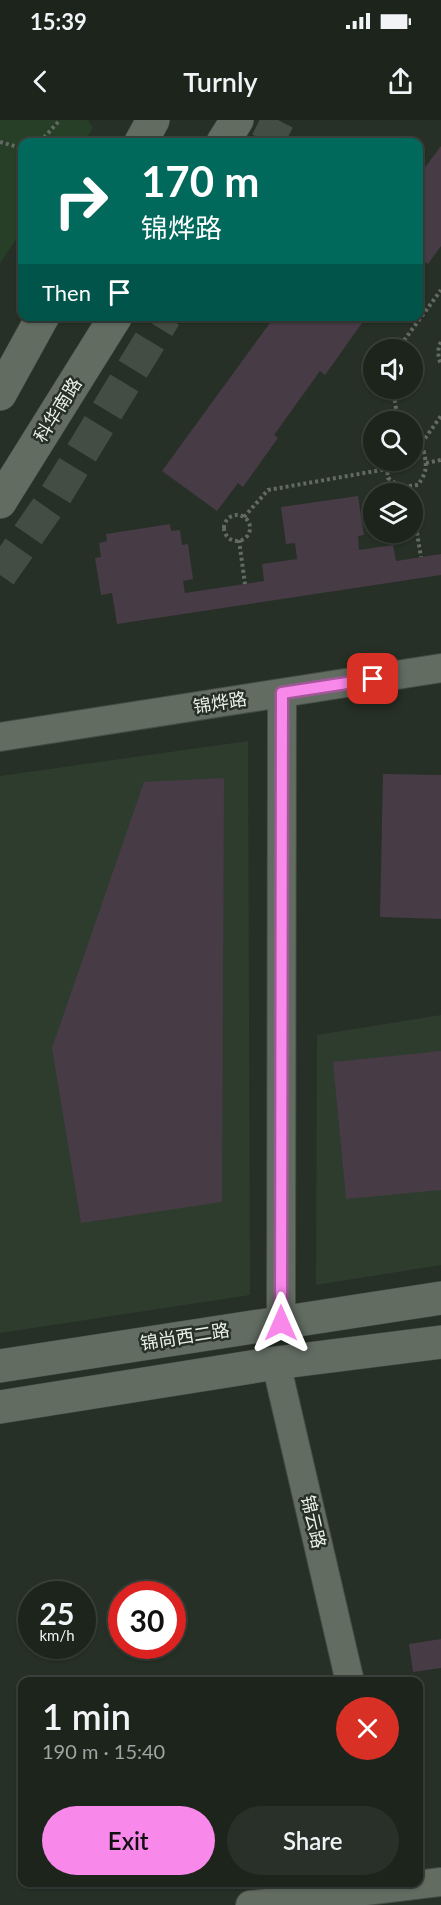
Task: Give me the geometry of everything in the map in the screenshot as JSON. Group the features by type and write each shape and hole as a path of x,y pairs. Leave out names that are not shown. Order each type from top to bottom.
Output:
{"street":[{"path":"143,138 153,120"},
{"path":"226,138 237,120"},
{"path":"0,394 41,321"},
{"name":"科华南路","path":"0,502 113,321"},
{"name":"锦烨路","path":"0,737 441,668"},
{"path":"281,1323 282,693"},
{"name":"锦尚西二路","path":"0,1366 441,1299"},
{"path":"0,1407 276,1363 441,1342"},
{"name":"锦云路","path":"276,1363 349,1677"},
{"path":"423,1886 441,1882"},
{"path":"250,1905 399,1892 420,1887"}],"path":[{"path":"44,138 60,120"},
{"path":"0,142 18,147"},
{"path":"423,315 441,290"},
{"path":"405,339 418,321"},
{"path":"441,342 439,346 441,364"},
{"path":"423,441 441,416"},
{"path":"419,483 427,470 423,451"},
{"path":"426,463 441,460"},
{"path":"244,517 268,490 376,471"},
{"path":"387,471 388,478 395,483"},
{"path":"232,516 244,517 249,524 249,533 239,540 231,539 227,536 225,521 232,516"},
{"path":"239,540 245,584"},
{"path":"419,543 421,557"}],"shaded area":[{"path":"248,741 250,1295 0,1333 0,776"},
{"path":"441,1015 441,1265 316,1285 317,1035"}],"green space":[{"path":"0,120 88,120 93,128 86,138 18,138 18,237 0,263"}],"building":[{"path":"441,146 441,246 428,264 423,261 423,170"},
{"path":"271,321 359,321 362,323 325,375 320,371 274,435 278,438 243,487 238,483 217,511 162,471"},
{"path":"358,496 363,528 363,535 358,536 359,550 393,545 396,561 441,554 441,575 117,624 112,593 101,595 95,558 101,557 99,543 107,541 106,534 170,524 171,531 180,530 182,545 188,544 193,579 183,581 185,593 264,581 262,564 297,559 295,543 286,544 281,507"},
{"path":"383,774 441,775 441,919 380,917"},
{"path":"224,778 222,1202 81,1223 52,1048 144,782"},
{"path":"441,1051 441,1190 346,1199 333,1062"},
{"path":"441,1639 441,1668 413,1672 409,1644"}],"tunnel":[{"path":"269,138 278,120"},
{"path":"0,575 56,495 162,321"}],"route":[{"path":"281,1323 282,693 373,679"}]}
